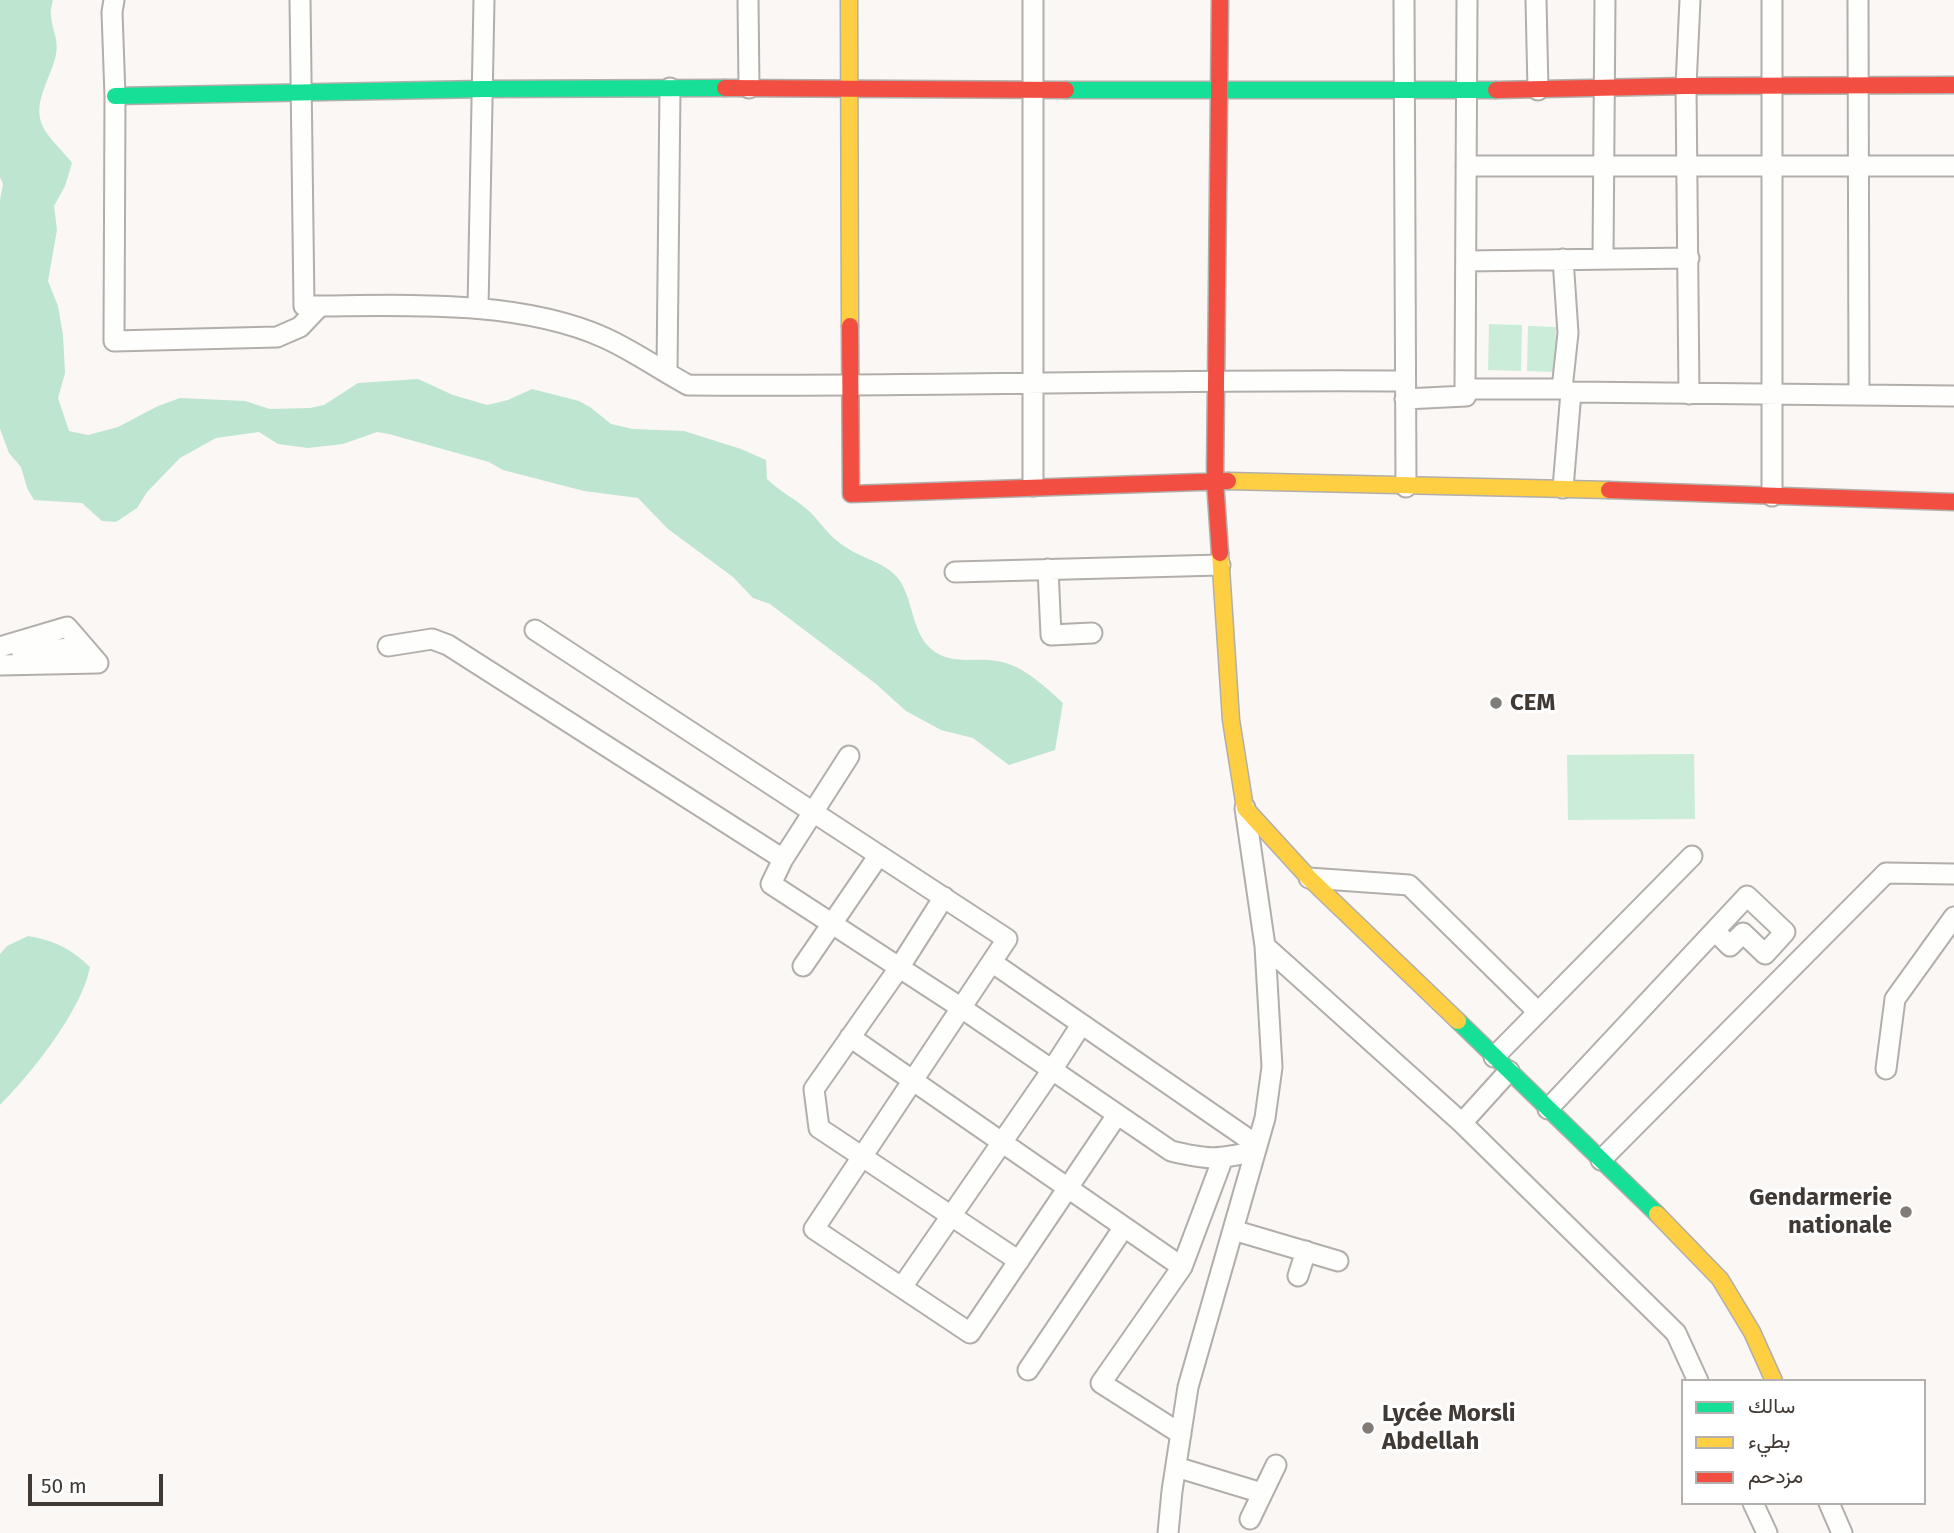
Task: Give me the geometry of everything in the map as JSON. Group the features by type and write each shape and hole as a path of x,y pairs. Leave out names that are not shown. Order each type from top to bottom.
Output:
{"street":[{"path":"114,0 114,341 277,337 300,327 320,306"},
{"path":"300,0 304,306 478,308 550,321 604,338 688,385 850,386 1216,379 1466,396 1467,0"},
{"path":"478,308 484,0"},
{"path":"748,0 749,88"},
{"path":"849,0 851,494 1215,481 1406,487 1563,488 1954,502"},
{"path":"1033,0 1033,486"},
{"path":"1168,1533 1188,1387 1265,1118 1272,1067 1265,946 1231,720 1215,481 1220,0"},
{"path":"1404,0 1406,487"},
{"path":"1536,0 1538,90"},
{"path":"1603,259 1605,0"},
{"path":"1689,394 1686,86 1690,0"},
{"path":"1772,0 1772,496"},
{"path":"1858,0 1858,394"},
{"path":"115,96 483,89 850,87 1032,90 1605,90 1686,86 1954,85"},
{"path":"667,371 670,88"},
{"path":"1466,166 1954,166"},
{"path":"1466,261 1689,258"},
{"path":"1563,259 1568,333 1563,488"},
{"path":"1465,389 1772,396 1954,396"},
{"path":"955,572 1220,565"},
{"path":"1048,569 1051,635 1092,633"},
{"path":"0,647 67,627 98,663 0,665"},
{"path":"535,630 1007,939 963,1009 814,1229 970,1333 1117,1115"},
{"path":"388,646 432,639 448,645 783,859"},
{"path":"0,657 83,646"},
{"path":"849,755 783,859 771,884 963,1009 1171,1151 1204,1159 1223,1158 1256,1148"},
{"path":"1245,808 1309,878 1671,1227 1720,1279 1752,1332 1773,1379"},
{"path":"803,966 879,855"},
{"path":"1494,1057 1692,856"},
{"path":"1601,1160 1886,873 1954,874"},
{"path":"1309,878 1409,885 1538,1012"},
{"path":"944,897 899,968 814,1090 819,1128 1018,1261"},
{"path":"1886,1069 1895,999 1954,917"},
{"path":"1548,1109 1715,931"},
{"path":"1265,946 1462,1123 1676,1333 1697,1379"},
{"path":"993,963 1256,1148"},
{"path":"902,1287 1081,1025"},
{"path":"850,1037 1182,1267"},
{"path":"1462,1123 1509,1071"},
{"path":"1181,1434 1101,1383 1182,1267 1223,1158"},
{"path":"1028,1370 1124,1227"},
{"path":"1233,1230 1338,1261"},
{"path":"1298,1276 1306,1251"},
{"path":"1250,1519 1276,1465"},
{"path":"1176,1467 1262,1493"},
{"path":"1754,1505 1766,1533"},
{"path":"1830,1505 1842,1533"}],"green space":[{"path":"0,0 53,0 51,14 57,49 39,110 45,130 72,163 65,186 54,206 57,230 48,281 58,306 63,335 65,373 58,398 69,431 88,435 118,427 180,398 245,401 270,409 310,408 324,405 358,383 418,379 453,395 487,405 508,400 532,389 579,401 611,424 633,429 684,431 741,449 766,460 767,479 809,511 835,539 897,577 903,586 921,636 935,652 958,660 1007,663 1033,677 1063,703 1055,750 1009,765 973,738 941,730 906,711 876,684 770,604 753,598 733,577 668,529 638,498 584,491 503,470 489,462 389,434 377,432 343,444 308,448 278,444 259,432 216,438 180,458 147,492 137,508 116,522 102,521 82,503 34,500 27,488 21,467 9,453 0,429 0,200 3,184 0,177"},
{"path":"1489,324 1522,325 1521,371 1488,370"},
{"path":"1528,326 1556,327 1555,372 1527,371"},
{"path":"1694,754 1695,819 1568,820 1567,755"},
{"path":"28,936 62,946 90,967 77,1002 54,1040 0,1105 0,954 7,946"}],"traffic: fast":[{"path":"115,96 483,89 725,88"},
{"path":"1066,90 1496,90"},
{"path":"1458,1021 1657,1214"}],"traffic: slow":[{"path":"849,0 850,326"},
{"path":"1228,481 1609,490"},
{"path":"1220,553 1231,720 1245,808 1309,878 1458,1021"},
{"path":"1657,1214 1720,1279 1752,1332 1773,1379"}],"traffic: jam":[{"path":"1220,0 1215,481 1220,553"},
{"path":"1496,90 1954,85"},
{"path":"725,88 1066,90"},
{"path":"850,326 851,494 1228,481"},
{"path":"1609,490 1954,502"}],"place":[{"name":"CEM","path":"1496,703"},
{"name":"Gendarmerie nationale","path":"1906,1212"},
{"name":"Lycée Morsli Abdellah","path":"1368,1428"}]}
